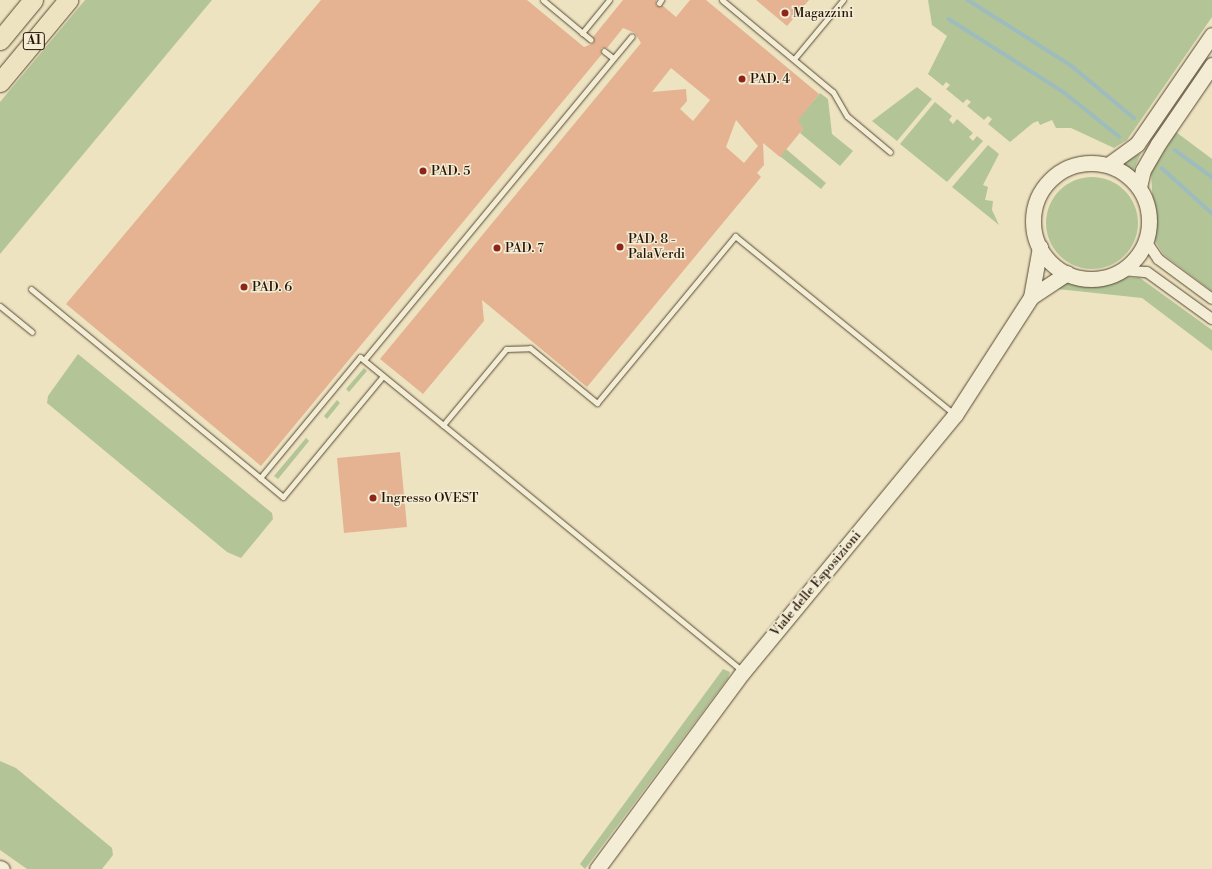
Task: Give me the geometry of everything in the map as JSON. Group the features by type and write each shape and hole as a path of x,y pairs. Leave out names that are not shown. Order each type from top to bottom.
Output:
{"highway":[{"name":"A1","path":"0,40 34,0"},
{"name":"A1","path":"0,82 68,0"}],"street":[{"path":"1108,165 1137,144 1212,35"},
{"path":"1139,187 1143,170 1158,144 1212,66"},
{"name":"Viale delle Esposizioni","path":"597,869 743,672 955,415 1031,297 1040,247 1034,216 1045,186 1070,167 1094,163 1108,165 1122,172 1139,187 1149,219 1146,241 1136,258 1122,270 1103,278 1084,278 1067,273 1055,266 1040,247"},
{"path":"1146,241 1158,259 1212,299"},
{"path":"1122,270 1147,272 1212,319"},
{"name":"Viale delle Esposizioni","path":"1031,297 1067,273"}],"lane":[{"path":"543,0 591,40"},
{"path":"582,33 610,0"},
{"path":"722,0 833,92 846,116 890,152"},
{"path":"794,59 843,0"},
{"path":"364,360 632,36"},
{"path":"604,51 613,58"},
{"path":"443,425 506,349 530,348 596,404 735,236 955,415"},
{"path":"32,289 282,497 383,376"},
{"path":"0,306 32,332"},
{"path":"260,478 360,357 743,672"}],"green space":[{"path":"85,0 212,0 0,254 0,102"},
{"path":"928,0 1212,0 1212,17 1127,140 1114,148 1071,128 1056,128 1052,120 1040,125 1038,121 1033,123 1010,142 988,124 992,119 988,116 984,120 967,106 971,102 967,99 963,103 946,89 950,85 946,82 943,86 928,74 947,36 932,25"},
{"path":"917,87 932,99 897,141 872,121"},
{"path":"820,93 828,99 832,134 853,151 840,166 800,133 803,129 797,120"},
{"path":"935,102 952,116 949,120 953,124 957,119 973,133 969,137 973,141 977,136 983,141 947,182 900,144"},
{"path":"1176,132 1212,159 1212,291 1164,255 1155,241 1151,172"},
{"path":"988,145 999,154 983,185 988,187 985,200 993,201 992,210 999,225 952,187"},
{"path":"786,149 826,183 821,189 776,153"},
{"path":"1141,153 1131,176 1116,167"},
{"path":"1092,177 1110,180 1125,190 1135,205 1138,223 1135,241 1125,256 1110,266 1092,269 1074,266 1059,256 1049,241 1046,223 1049,205 1059,190 1074,180"},
{"path":"1124,277 1140,278 1212,330 1212,351 1142,298 1048,288 1066,280 1095,285"},
{"path":"78,354 272,513 273,519 241,558 227,552 47,403 48,396"},
{"path":"364,368 367,371 349,392 346,389"},
{"path":"337,400 340,403 327,419 324,416"},
{"path":"306,438 309,441 278,479 274,476"},
{"path":"723,669 730,672 728,678 585,869 580,864"},
{"path":"0,761 16,768 112,848 113,855 102,869 27,869 0,850"}],"building":[{"path":"321,0 527,0 584,47 594,43 593,37 623,0 656,0 656,6 662,5 676,17 690,0 706,0 819,94 798,120 803,129 780,157 763,143 764,165 757,173 761,177 587,387 482,300 484,321 423,394 380,359 641,43 635,33 623,28 607,48 601,48 602,54 261,466 66,304","holes":["671,68 710,100 693,121 680,109 687,101 686,89 652,92","736,120 758,146 744,163 726,147"]},
{"name":"Magazzini","path":"756,0 809,0 787,26"},
{"name":"Ingresso OVEST","path":"400,452 407,527 344,533 337,458"}],"waterway":[{"path":"968,0 1072,66 1134,118"},
{"path":"949,19 1065,93 1120,137"},
{"path":"1175,150 1212,177"},
{"path":"1162,168 1212,213"}],"place":[{"name":"Magazzini","path":"785,13"},
{"name":"PAD. 4","path":"742,79"},
{"name":"PAD. 5","path":"423,171"},
{"name":"PAD. 8 - PalaVerdi","path":"620,247"},
{"name":"PAD. 7","path":"497,248"},
{"name":"PAD. 6","path":"244,287"},
{"name":"Ingresso OVEST","path":"373,498"}]}
